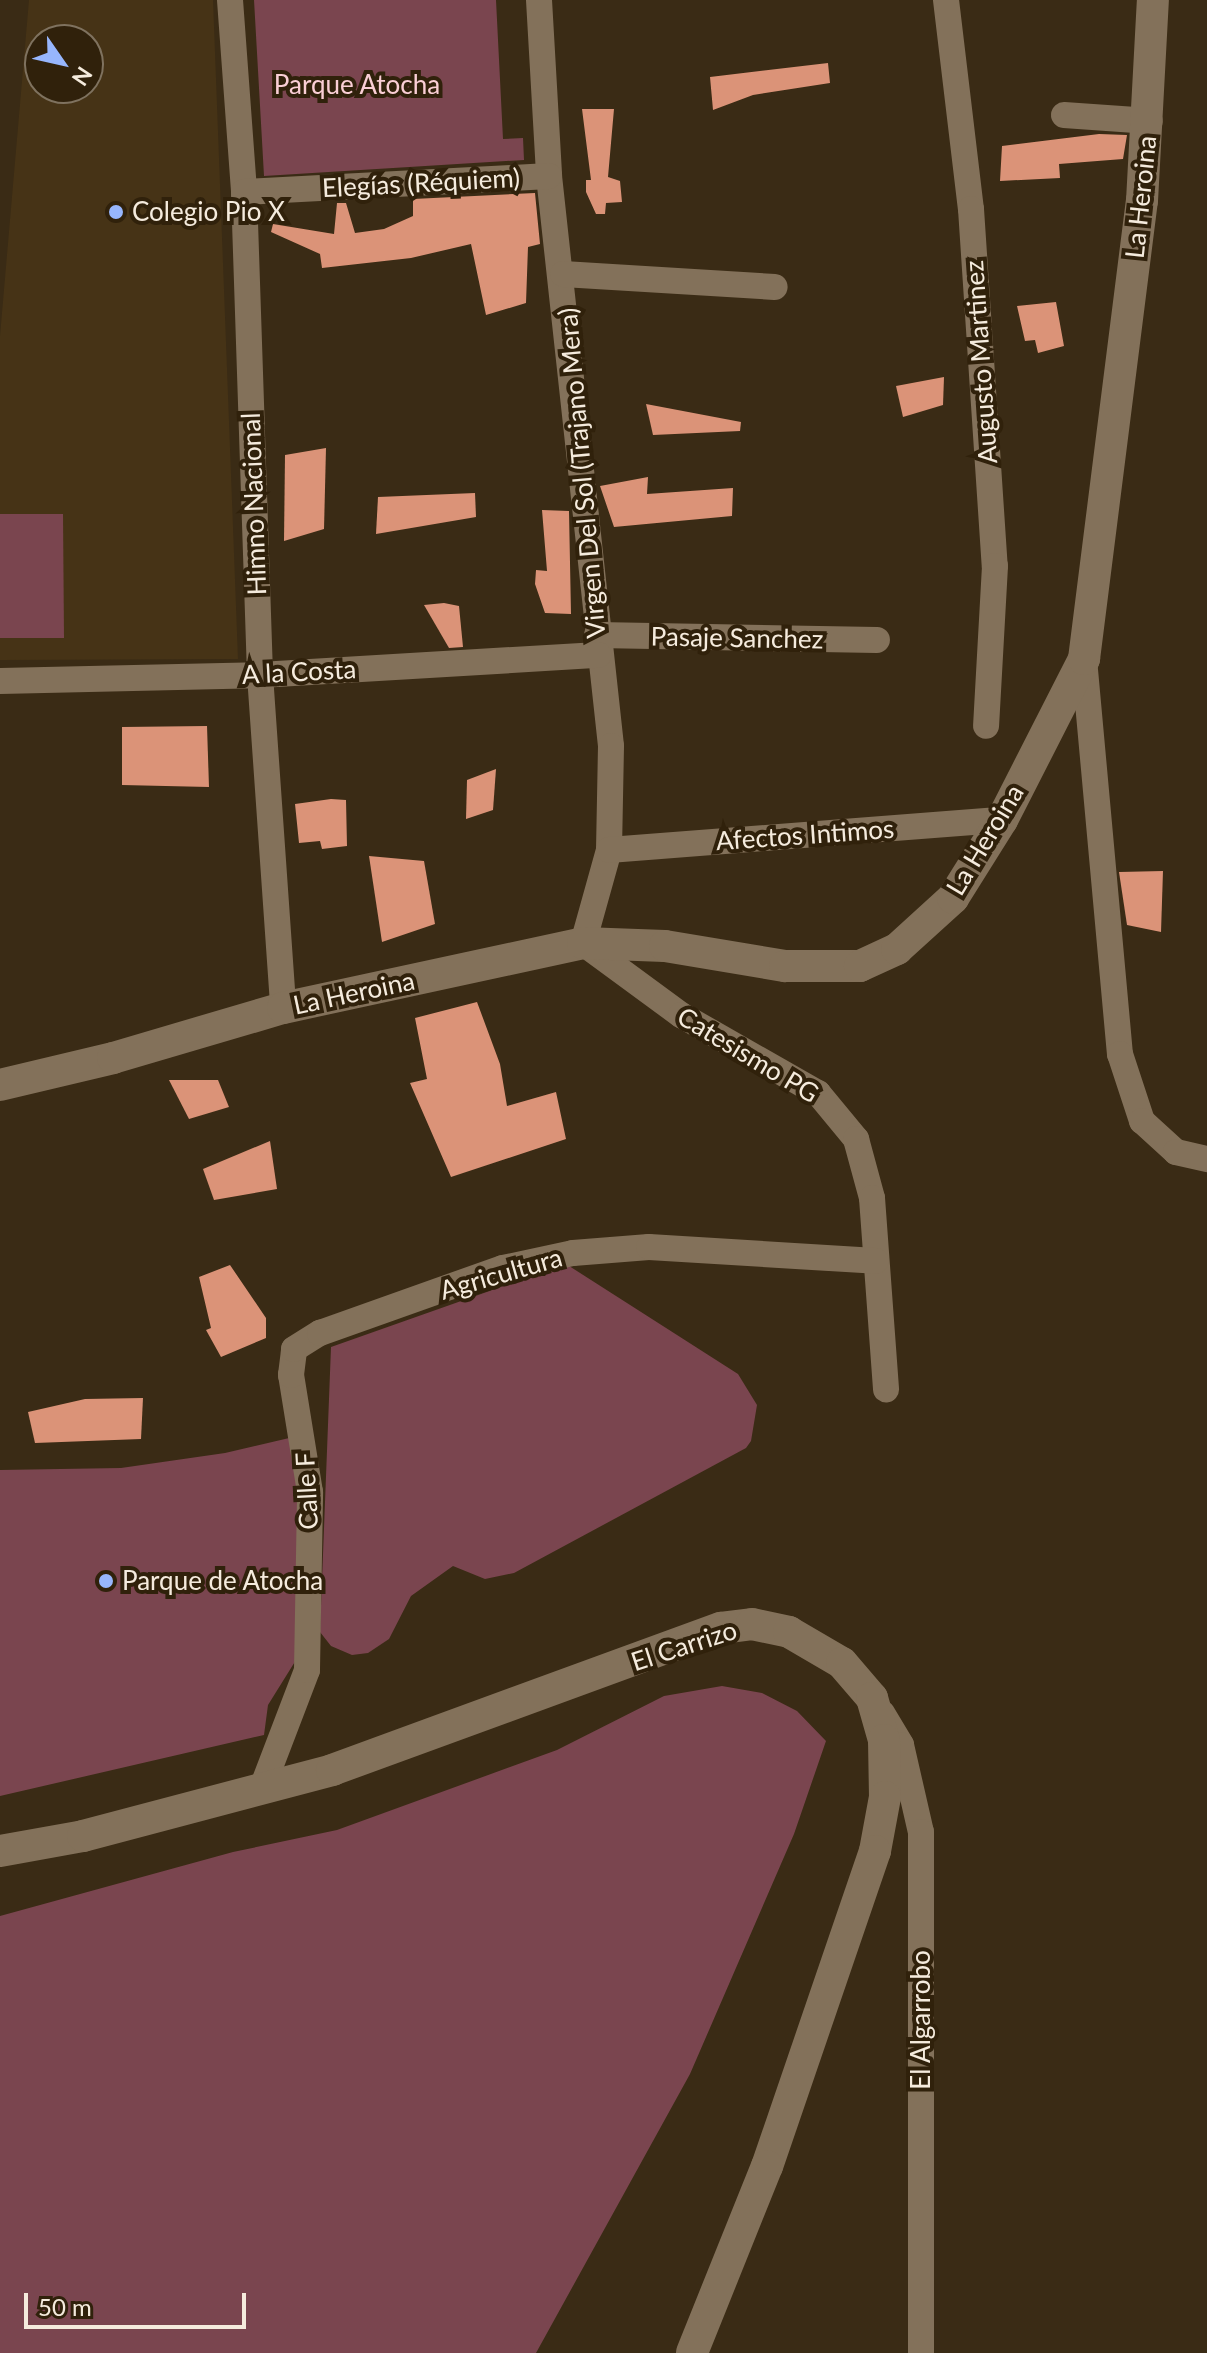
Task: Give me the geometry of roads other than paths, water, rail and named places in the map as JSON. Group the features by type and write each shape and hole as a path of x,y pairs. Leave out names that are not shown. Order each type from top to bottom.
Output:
{"street":[{"name":"Himno Nacional","path":"230,0 244,192 260,675 283,1008"},
{"name":"Virgen Del Sol (Trajano Mera)","path":"539,0 549,176 563,274 598,645 611,746 609,850 583,943"},
{"name":"Augusto Martinez","path":"946,0 971,209 995,566 986,726"},
{"name":"La Heroina","path":"0,1085 283,1008 583,943 665,946 785,966 860,966 897,949 953,898 1002,820 1084,659 1150,121 1153,0"},
{"path":"1064,115 1150,121"},
{"name":"Elegías (Réquiem)","path":"244,192 549,176"},
{"path":"563,274 775,287"},
{"name":"Pasaje Sanchez","path":"598,645 877,640"},
{"name":"A la Costa","path":"0,681 260,675 598,645"},
{"path":"1084,659 1120,1054 1142,1121 1176,1152 1207,1159"},
{"name":"Afectos Intimos","path":"609,850 1002,820"},
{"name":"Catesismo PG","path":"583,943 681,1015 818,1093 856,1139 872,1198 886,1389"},
{"name":"Agricultura","path":"301,1409 291,1375 294,1349 320,1333 503,1268 573,1253 649,1247 876,1261"},
{"name":"Calle F","path":"262,1788 307,1670 310,1492 301,1409"},
{"name":"El Carrizo","path":"0,1851 83,1836 332,1770 533,1701 721,1628 752,1624 812,1642 842,1663 872,1698 887,1770 875,1851 767,2166 692,2353"},
{"name":"El Algarrobo","path":"872,1698 901,1745 920,1810 921,2353"}],"place":[{"name":"Colegio Pio X","path":"116,212"},
{"name":"Parque de Atocha","path":"106,1581"}],"park label":[{"name":"Parque Atocha","path":"357,85"}]}
